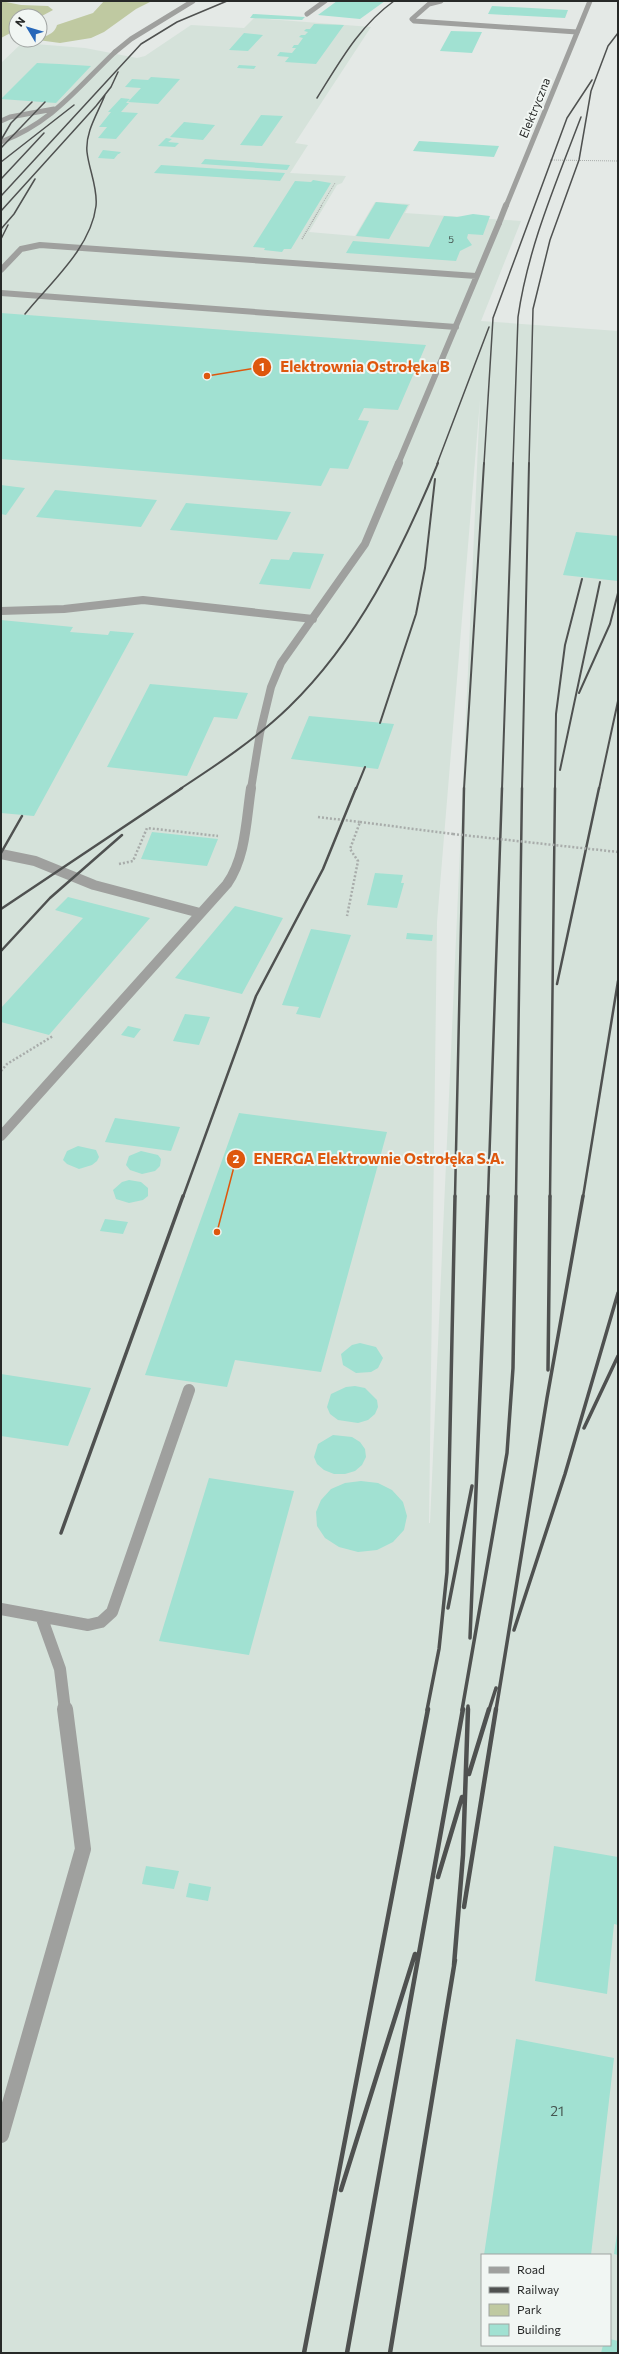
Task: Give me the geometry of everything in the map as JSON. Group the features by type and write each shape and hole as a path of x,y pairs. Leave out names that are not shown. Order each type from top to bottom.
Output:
{"street":[{"path":"1,142 24,133 74,95 115,52 131,39 193,1"},
{"path":"307,14 325,1"},
{"path":"441,1 429,4 412,19 414,22 577,32"},
{"name":"Elektryczna","path":"1,1136 227,884 236,871 240,857 260,733 271,687 281,664 365,544 526,159 590,1"},
{"path":"1,121 10,117 58,108"},
{"path":"1,270 21,249 40,245 476,276"},
{"path":"1,293 456,327"},
{"path":"1,611 64,610 130,600 143,600 313,619"},
{"path":"1,854 35,861 94,885 200,913"},
{"path":"1,1609 88,1625 101,1622 112,1612 190,1390"},
{"path":"1,2135 84,1849 60,1669 41,1616"}],"path":[{"path":"526,159 618,161"},
{"path":"299,245 335,183"},
{"path":"318,816 453,834 618,852"},
{"path":"347,916 358,861 350,849 360,822"},
{"path":"112,865 133,861 148,828 218,836"},
{"path":"1,1071 7,1064 57,1034"}],"shaded area":[{"path":"254,18 371,27 295,143 308,145 290,173 346,176 342,183 337,185 309,232 355,236 375,202 410,204 405,213 521,221 481,321 618,331 618,2353 1,2353 1,63 17,48 48,48 48,45 85,48 137,58 145,56 191,25 244,28","holes":["480,400 430,1523 437,922"]}],"green space":[{"path":"1,1 21,5 48,6 53,10 48,13 48,8 8,8 8,34 1,38"},
{"path":"104,1 152,1 136,9 104,32 91,38 60,43 48,41 48,34 56,29 57,25 93,13"}],"building":[{"path":"337,1 385,1 360,19 318,15"},
{"path":"492,6 568,10 565,18 488,14"},
{"path":"253,14 305,17 302,20 250,18"},
{"path":"314,24 344,25 316,64 285,62 289,57 277,56 280,52 292,53 296,48 292,48 294,45 298,45 303,38 299,37 301,35 305,35 308,32 304,31 306,29 310,29"},
{"path":"451,31 482,32 472,53 440,51"},
{"path":"244,33 263,35 248,51 229,50"},
{"path":"37,63 91,66 56,103 1,99"},
{"path":"239,65 256,66 254,69 237,68"},
{"path":"151,77 180,79 158,104 128,102 141,88 125,87 132,79 148,80"},
{"path":"121,98 130,99 126,103 129,103 121,112 138,113 116,139 98,138 107,127 99,127 111,112 108,112"},
{"path":"261,115 283,116 262,146 240,145"},
{"path":"184,122 215,125 203,140 170,137"},
{"path":"166,138 172,139 168,142 179,143 175,147 158,146"},
{"path":"419,141 499,146 494,157 413,151"},
{"path":"103,150 121,152 119,154 101,153"},
{"path":"101,153 118,154 114,159 98,158"},
{"path":"205,159 290,165 287,170 201,164"},
{"path":"161,165 285,173 280,181 154,173"},
{"path":"313,180 331,183 291,249 284,249 282,252 253,247 295,181 311,182"},
{"path":"376,202 408,205 389,239 356,236"},
{"path":"473,214 490,216 483,235 468,234 467,238 472,245 460,251 456,261 346,253 353,241 429,247 444,216 457,217"},
{"path":"1,313 426,345 398,410 364,408 358,420 369,421 348,469 330,468 321,486 1,459"},
{"path":"1,485 25,488 6,515 1,514"},
{"path":"55,490 157,500 141,527 36,517"},
{"path":"186,503 291,512 277,540 170,530"},
{"path":"576,532 618,536 618,581 563,575"},
{"path":"293,552 324,554 310,589 259,584 271,559 289,560"},
{"path":"1,620 73,627 70,632 108,635 110,631 134,633 34,816 1,813"},
{"path":"150,684 248,693 237,719 214,717 187,776 107,767"},
{"path":"309,716 394,724 378,769 291,759"},
{"path":"152,832 218,839 207,866 141,859"},
{"path":"375,873 403,875 401,883 404,883 397,908 367,905"},
{"path":"68,897 150,918 49,1035 1,1022 1,1008 83,918 55,910"},
{"path":"235,906 283,918 242,994 175,978"},
{"path":"311,929 351,935 320,1018 296,1014 299,1007 282,1005"},
{"path":"407,933 433,935 432,941 406,939"},
{"path":"185,1014 210,1017 199,1045 173,1041"},
{"path":"128,1026 141,1029 134,1038 121,1035"},
{"path":"239,1113 387,1132 321,1372 235,1360 227,1387 145,1375"},
{"path":"115,1118 180,1127 171,1151 105,1142"},
{"path":"78,1146 96,1150 99,1157 97,1161 92,1165 79,1169 67,1164 63,1160 67,1151"},
{"path":"141,1151 158,1155 161,1159 160,1166 155,1171 142,1174 130,1170 126,1165 129,1156"},
{"path":"129,1180 141,1182 148,1188 148,1196 143,1200 129,1203 116,1199 113,1190 122,1182"},
{"path":"105,1219 128,1222 123,1234 100,1231"},
{"path":"360,1343 376,1347 383,1358 378,1368 371,1372 356,1373 343,1365 341,1354 352,1345"},
{"path":"1,1374 91,1388 68,1446 1,1436"},
{"path":"355,1386 365,1388 377,1400 378,1407 375,1414 368,1420 358,1423 338,1420 330,1414 327,1407 331,1394 346,1387"},
{"path":"333,1435 352,1437 360,1442 365,1449 366,1457 362,1465 355,1471 345,1474 334,1474 324,1470 317,1464 314,1457 318,1444"},
{"path":"209,1478 294,1491 249,1655 159,1641"},
{"path":"361,1481 378,1483 392,1490 403,1502 407,1516 404,1530 393,1542 377,1550 358,1552 339,1547 325,1538 317,1526 316,1512 321,1500 331,1489 345,1483"},
{"path":"554,1846 618,1857 618,1925 614,1924 607,1994 535,1981"},
{"path":"146,1866 179,1871 174,1889 142,1884"},
{"path":"189,1883 211,1887 208,1901 186,1897"},
{"path":"516,2039 614,2058 591,2254 484,2254"},
{"path":"618,2234 618,2255 614,2254"},
{"path":"611,2339 618,2341 618,2353 601,2353 603,2346 611,2346"}],"railway":[{"path":"1,196 141,44 177,22 227,1"},
{"path":"317,98 360,33 394,1"},
{"path":"529,464 533,309 550,240 579,160 591,91 608,46 618,33"},
{"path":"1,211 96,106 111,87 118,72"},
{"path":"484,464 493,318 567,118 592,80"},
{"path":"25,314 68,264 78,250 93,221 96,206 96,192 88,159 87,145 90,130 105,95"},
{"path":"1,140 11,123 32,102"},
{"path":"1,148 45,102"},
{"path":"1,162 74,105"},
{"path":"513,464 518,317 523,291 536,240 581,117"},
{"path":"1,179 44,133"},
{"path":"1,229 14,214 35,179"},
{"path":"1,239 8,225"},
{"path":"437,464 489,327"},
{"path":"180,789 236,751 263,730 289,707 314,681 357,624 376,593 409,529 438,463"},
{"path":"464,789 484,463"},
{"path":"502,789 513,463"},
{"path":"522,789 529,463"},
{"path":"380,723 416,614 425,568 435,479"},
{"path":"555,789 556,714 565,645 582,579"},
{"path":"560,770 600,582"},
{"path":"579,693 610,624 618,593"},
{"path":"599,789 618,701"},
{"path":"356,789 365,767"},
{"path":"1,909 182,788"},
{"path":"183,1197 256,996 323,869 356,788"},
{"path":"455,1197 464,788"},
{"path":"488,1197 502,788"},
{"path":"516,1197 522,788"},
{"path":"550,1197 555,788"},
{"path":"557,984 599,788"},
{"path":"1,853 22,816"},
{"path":"1,951 50,898 122,835"},
{"path":"583,1197 618,981"},
{"path":"61,1533 183,1196"},
{"path":"427,1710 439,1649 447,1572 455,1196"},
{"path":"470,1638 488,1196"},
{"path":"462,1710 507,1453 513,1368 516,1196"},
{"path":"548,1370 550,1196"},
{"path":"496,1710 547,1398 583,1196"},
{"path":"514,1630 565,1474 618,1293"},
{"path":"584,1428 618,1356"},
{"path":"448,1608 472,1486"},
{"path":"489,1710 496,1688"},
{"path":"304,2353 428,1709"},
{"path":"347,2353 463,1709"},
{"path":"454,1965 463,1855 468,1709"},
{"path":"469,1774 489,1709"},
{"path":"464,1907 496,1709"},
{"path":"438,1877 462,1797"},
{"path":"341,2190 415,1954"},
{"path":"390,2353 455,1960"}],"place":[{"name":"Elektrownia Ostrołęka B","path":"207,376"},
{"name":"ENERGA Elektrownie Ostrołęka S.A.","path":"217,1232"}]}
